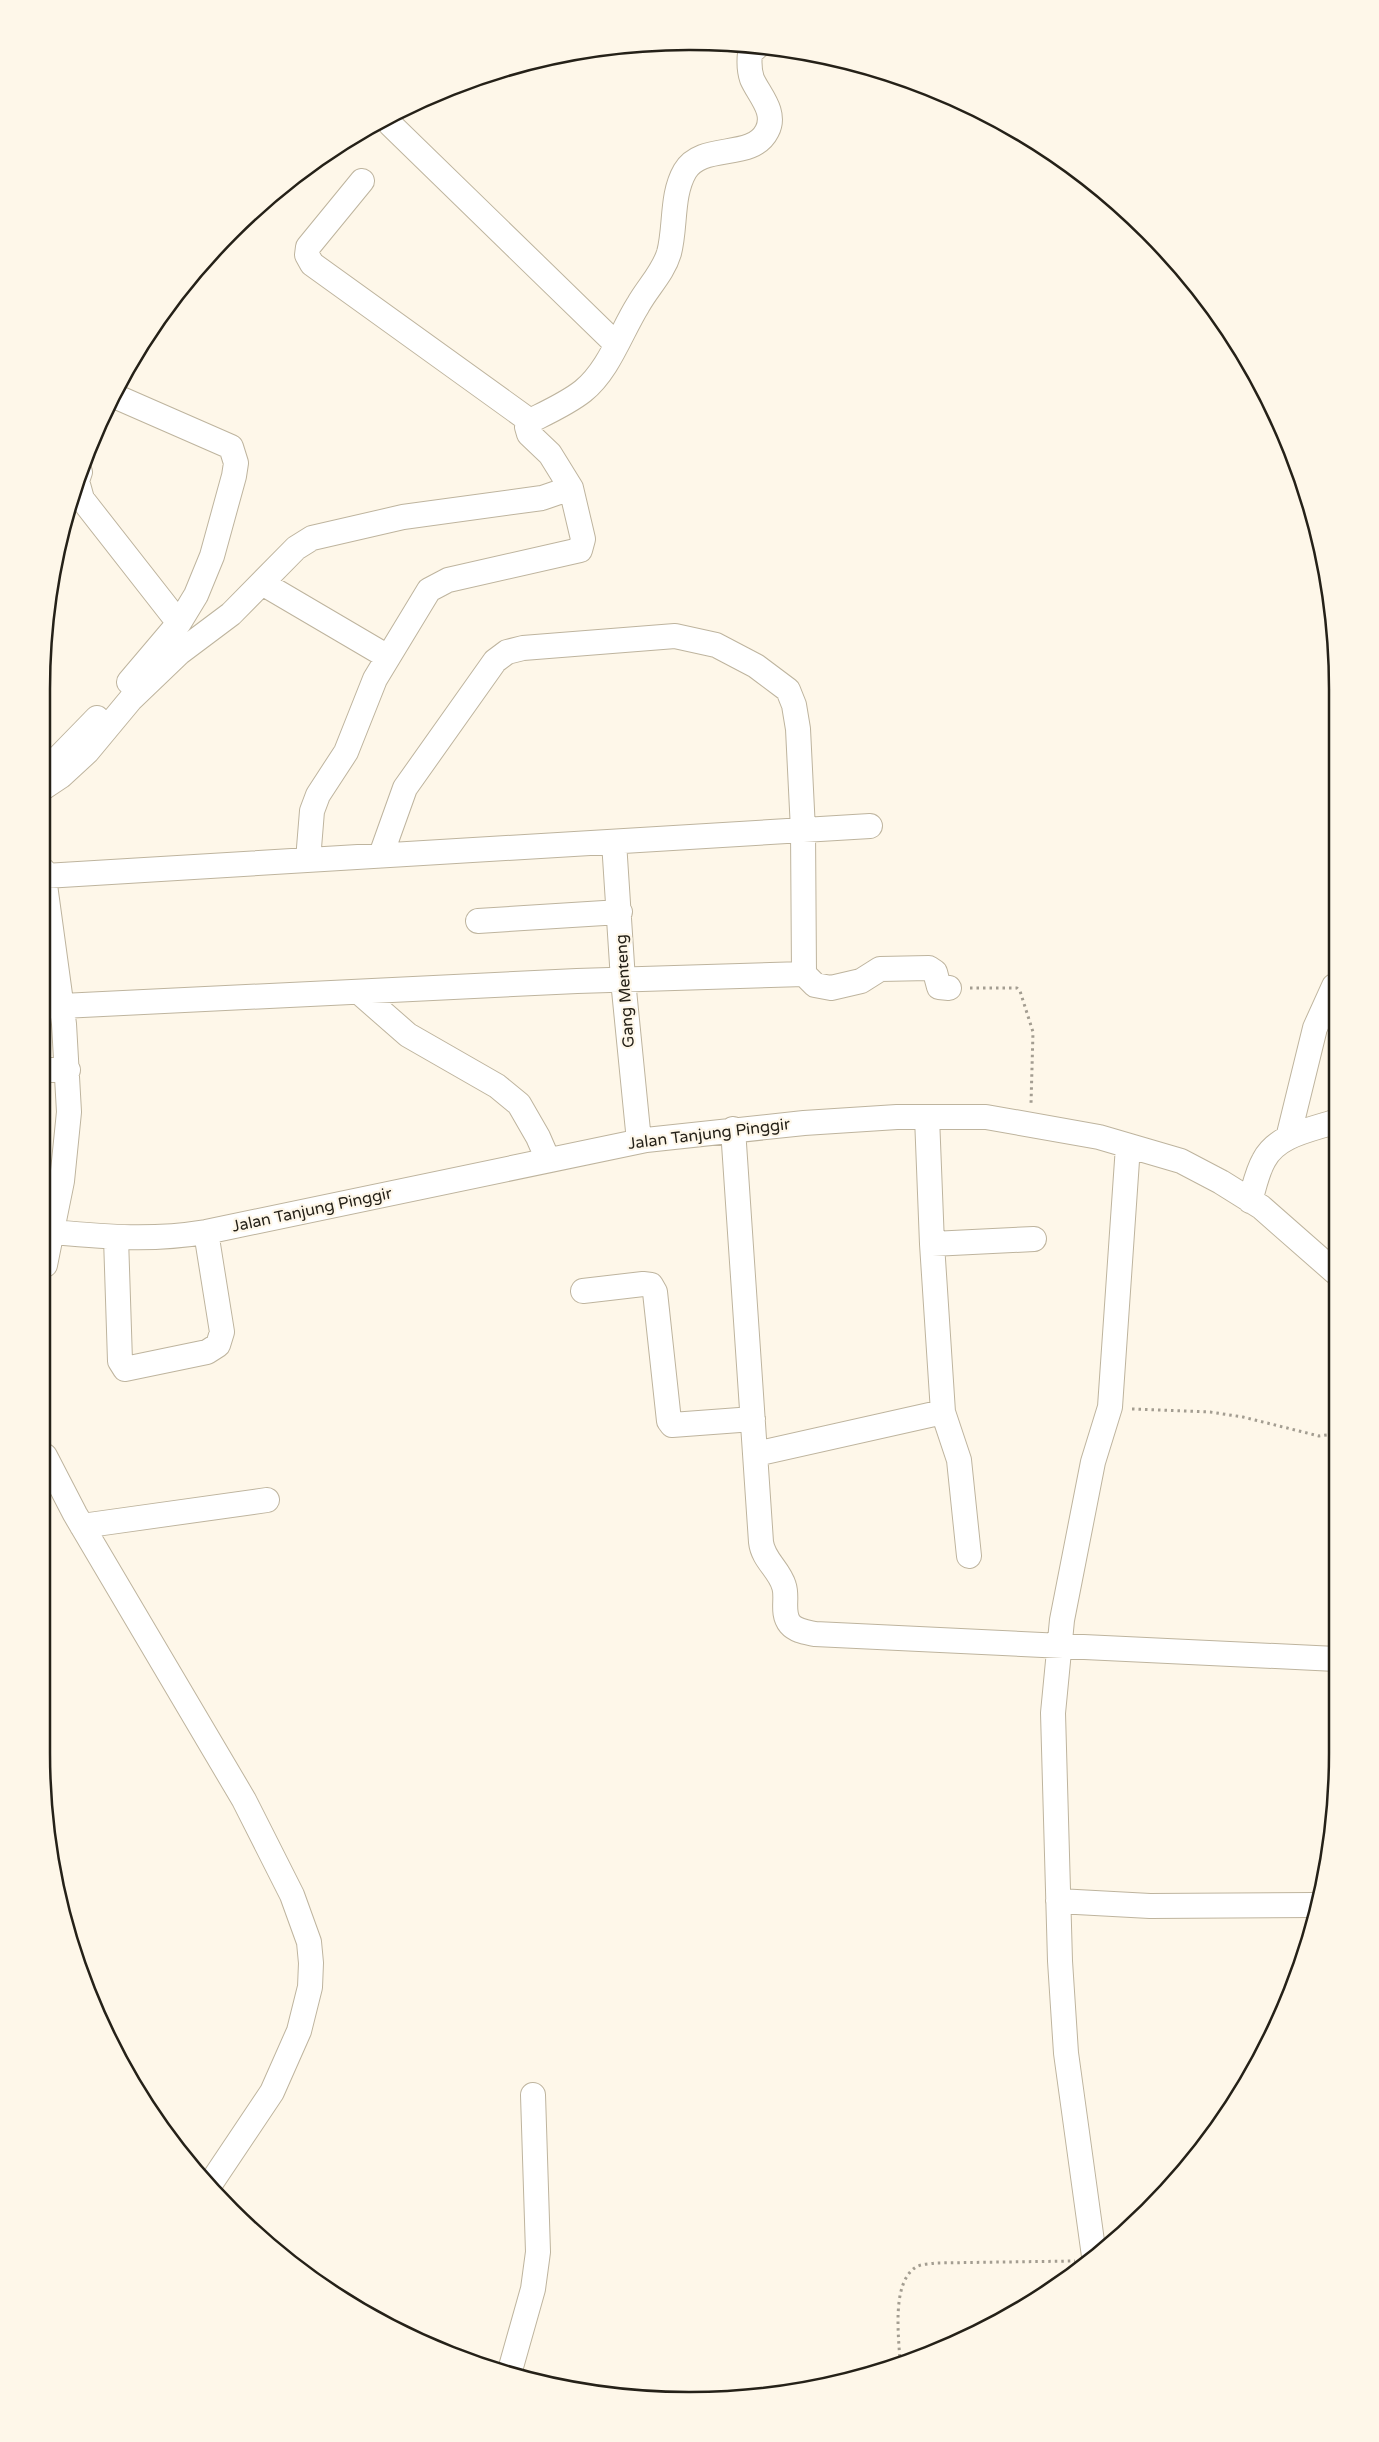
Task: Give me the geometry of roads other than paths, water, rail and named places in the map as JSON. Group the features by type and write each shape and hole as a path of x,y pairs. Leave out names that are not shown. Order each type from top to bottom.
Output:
{"street":[{"path":"308,860 312,811 318,795 346,752 375,680 429,590 438,583 580,550 583,539 571,488 550,454 529,434 527,427 530,421 584,390 603,368 666,260 676,204 685,172 693,162 705,156 759,141 767,131 770,120 768,107 752,78 749,66 750,53"},
{"path":"391,125 616,344"},
{"path":"362,180 308,247 307,255 312,264 530,421"},
{"path":"50,763 58,758 90,726 179,623 196,595 212,556 234,476 234,453 231,447 121,399"},
{"path":"50,783 87,752 131,700 179,653 231,614 296,548 312,538 403,517 542,498 571,488"},
{"path":"81,495 82,499 179,623"},
{"path":"262,582 388,657"},
{"path":"381,855 405,788 495,661 506,652 523,648 675,636 716,645 756,666 788,690 794,705 798,729 803,830 804,974 814,985 831,988 856,982 880,969 929,968 935,972 939,987 949,988"},
{"path":"50,873 308,860 870,826"},
{"name":"Gang Menteng","path":"614,842 623,980 639,1141"},
{"path":"478,920 620,912"},
{"path":"50,917 62,1006 68,1070 69,1112 62,1181 50,1241"},
{"path":"62,1006 241,996 360,993 623,980 804,974"},
{"path":"360,993 408,1035 497,1086 519,1104 538,1137 548,1160"},
{"path":"1288,1138 1315,1028 1329,997"},
{"path":"50,1070 68,1070"},
{"path":"927,1117 932,1244 943,1412 959,1460 969,1556"},
{"name":"Jalan Tanjung Pinggir","path":"52,1232 116,1238 166,1238 206,1232 639,1141 733,1129 869,1119 986,1117 1099,1138 1180,1162 1221,1182 1250,1201 1329,1268"},
{"path":"1250,1201 1264,1160 1274,1146 1288,1138 1329,1124"},
{"path":"733,1129 762,1552 779,1575 785,1588 784,1608 789,1623 800,1630 815,1634 1329,1659"},
{"path":"1086,2254 1066,2053 1058,1901 1053,1713 1059,1645 1093,1462 1110,1406 1128,1146"},
{"path":"116,1238 120,1361 125,1369 207,1352 218,1345 222,1332 206,1232"},
{"path":"932,1244 1034,1240"},
{"path":"583,1291 643,1284 651,1285 655,1292 669,1422 672,1425 753,1419"},
{"path":"756,1454 943,1412"},
{"path":"50,1464 82,1526 244,1800 292,1895 308,1942 311,1963 310,1987 299,2031 272,2092 214,2179"},
{"path":"82,1526 267,1500"},
{"path":"1058,1901 1150,1906 1310,1905"},
{"path":"511,2366 537,2272 533,2095"}]}
